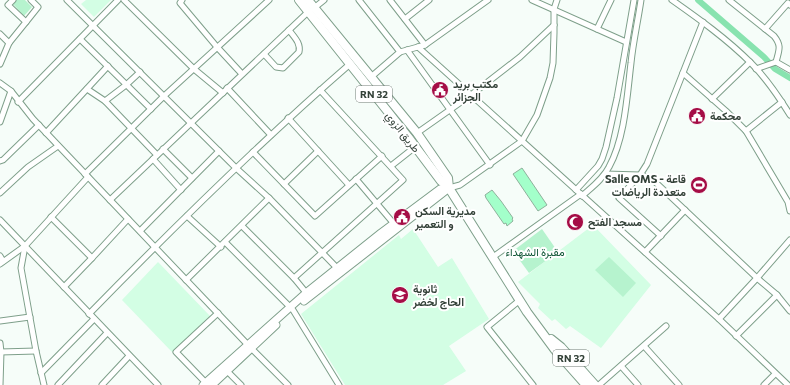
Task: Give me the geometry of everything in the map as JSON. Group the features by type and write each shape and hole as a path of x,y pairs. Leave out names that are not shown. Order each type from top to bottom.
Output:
{"main road":[{"name":"طريق الزوي","path":"299,0 311,10 371,77 417,133 448,178 449,188"},
{"name":"طريق الزوي","path":"308,0 311,10 350,64 441,181 449,188 527,312 556,350 584,382 595,385"}],"street":[{"path":"13,0 8,5 26,22"},
{"path":"0,64 9,43 38,7 31,0"},
{"path":"67,0 236,168 269,198 339,270"},
{"path":"18,102 118,0"},
{"path":"124,0 194,69 223,92"},
{"path":"182,0 180,2 242,74"},
{"path":"0,256 2,262 25,246 86,175 131,128 269,0"},
{"path":"110,200 289,30 324,0"},
{"path":"359,0 400,52"},
{"path":"390,0 425,45"},
{"path":"405,19 429,0"},
{"path":"371,77 400,52 425,45 488,0"},
{"path":"532,0 626,42"},
{"path":"210,384 291,309 339,270 396,226 449,188 460,185 522,141 537,115 550,78 553,63 554,9 557,0"},
{"path":"597,29 610,0"},
{"path":"580,193 602,159 606,147 617,98 634,0"},
{"path":"493,257 602,178 605,174 616,152 620,134 633,45 642,0"},
{"path":"672,0 703,22 750,62 782,102 790,115"},
{"path":"729,0 779,42 780,49 776,62"},
{"path":"765,29 789,3"},
{"path":"661,236 619,198 640,175 647,164 703,22"},
{"path":"417,133 520,57 554,25"},
{"path":"264,54 276,67 283,68 299,52 300,49 300,45 289,30"},
{"path":"0,34 9,43"},
{"path":"80,39 151,109"},
{"path":"418,47 719,319 788,385"},
{"path":"407,50 490,164"},
{"path":"712,99 750,62"},
{"path":"756,69 776,62 790,70"},
{"path":"89,314 155,246 288,118 350,64"},
{"path":"46,133 108,66"},
{"path":"105,101 140,72"},
{"path":"683,73 746,131 788,202 790,210"},
{"path":"0,83 11,90 18,102 39,126 288,385"},
{"path":"227,88 271,135"},
{"path":"87,89 105,101 131,128 181,190"},
{"path":"0,122 11,90"},
{"path":"294,278 403,180 320,90"},
{"path":"746,131 782,102"},
{"path":"288,118 349,185"},
{"path":"0,161 3,160 39,126"},
{"path":"0,193 28,167 58,146"},
{"path":"391,166 415,147"},
{"path":"163,149 192,178"},
{"path":"140,231 219,151"},
{"path":"284,184 318,151"},
{"path":"253,152 315,216 382,156"},
{"path":"605,174 640,175 652,179 777,295 790,311"},
{"path":"356,178 396,226"},
{"path":"186,280 269,198"},
{"path":"645,252 685,210"},
{"path":"187,216 221,247"},
{"path":"51,217 92,258"},
{"path":"64,287 128,218"},
{"path":"0,220 158,385"},
{"path":"242,226 294,278 308,295"},
{"path":"225,242 291,309 339,385"},
{"path":"719,319 789,244"},
{"path":"25,246 21,268 36,351 44,385"},
{"path":"736,336 777,295"},
{"path":"520,300 487,327 532,384"},
{"path":"210,384 176,352 218,313"},
{"path":"0,321 30,317"},
{"path":"41,373 94,319"},
{"path":"599,385 666,326"},
{"path":"58,385 107,333"},
{"path":"0,343 0,385"},
{"path":"644,346 679,385"},
{"path":"210,384 227,371 250,347"},
{"path":"1,352 36,351"},
{"path":"102,385 129,356"},
{"path":"621,366 638,385"},
{"path":"227,371 241,385"},
{"path":"764,385 775,374"}],"shaded area":[{"path":"86,0 111,0 94,17 81,4"},
{"path":"593,225 651,285 601,348 570,326 566,329 555,319 552,321 538,308 540,304 518,282"},
{"name":"ثانوية الحاج لخضر","path":"413,229 438,267 452,258 489,319 449,346 466,371 443,385 345,385 301,314 399,235 401,239"},
{"path":"158,262 210,316 172,352 122,300"}],"green space":[{"path":"15,0 25,0 32,7 24,16 13,4"},
{"name":"مقبرة الشهداء","path":"542,229 558,252 529,273 513,251"},
{"path":"609,257 636,283 623,297 595,270"}],"building":[{"path":"522,168 547,205 538,211 513,174"},
{"path":"492,190 513,218 513,221 507,226 486,198 485,195"}],"waterway":[{"path":"698,0 764,57 775,69 790,78"}],"place":[{"name":"مكتب بريد الجزائر","path":"440,90"},
{"name":"محكمة","path":"697,116"},
{"name":"Salle OMS - قاعة متعددة الرياضات","path":"699,185"},
{"name":"مديرية السكن و التعمير","path":"402,217"},
{"name":"مسجد الفتح","path":"575,222"},
{"name":"ثانوية الحاج لخضر","path":"400,295"}]}
